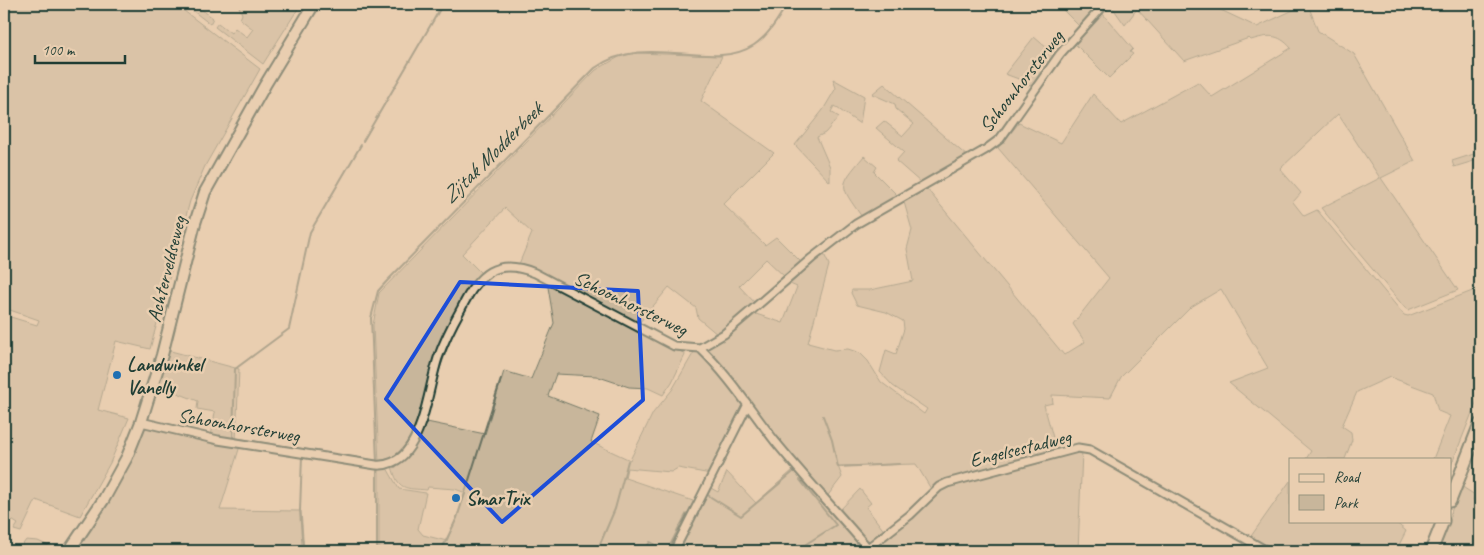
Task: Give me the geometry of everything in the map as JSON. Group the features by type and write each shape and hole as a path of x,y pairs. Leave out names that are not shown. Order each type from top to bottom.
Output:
{"main road":[{"path":"1452,497 1480,424"},
{"path":"1431,551 1442,522"}],"street":[{"name":"Achterveldseweg","path":"69,551 104,499 127,457 162,355 192,242 195,223 205,192 265,85 314,4"},
{"name":"Schoonhorsterweg","path":"140,422 218,440 376,465 392,463 406,452 415,435 438,357 463,304 486,273 503,266 519,267 536,273 674,346 700,348 724,334 812,258 856,224 985,150 1000,139 1060,54 1105,4"},
{"name":"Engelsestadweg","path":"700,348 726,375 747,406 865,549 910,515 939,487 947,482 1078,448 1090,450 1267,551"},
{"path":"674,551 747,406"}],"highlighted area":[{"path":"460,282 638,291 643,400 502,522 386,399"}],"green space":[{"path":"4,4 175,4 260,69 205,166 190,201 150,349 116,341 98,410 129,418 110,463 80,516 36,500 21,532 14,530 18,524 4,515 4,315 37,325 39,320 4,308"},
{"path":"184,4 194,4 213,18 210,24"},
{"path":"238,4 301,4 263,64 215,27 218,23 231,33 235,28 247,37 253,29 240,19 242,14"},
{"path":"1057,4 1103,4 1081,28"},
{"path":"1110,4 1208,4 1257,27 1304,5 1310,10 1318,31 1354,54 1415,161 1381,178 1458,290 1408,310 1321,208 1380,178 1338,114 1280,169 1301,193 1293,202 1304,216 1317,210 1404,315 1408,316 1480,288 1480,393 1452,463 1452,458 1433,458 1450,416 1438,411 1433,393 1390,377 1357,392 1342,426 1351,432 1352,440 1345,458 1307,458 1311,451 1229,383 1268,368 1221,289 1191,307 1121,377 1110,398 1052,395 1053,403 1044,405 1057,452 946,481 931,489 916,464 838,466 842,477 826,498 752,409 721,365 705,350 728,337 756,314 783,323 797,287 790,284 824,254 829,265 808,343 834,350 848,349 860,353 868,361 881,382 924,414 927,409 893,386 880,372 886,350 896,354 904,329 903,321 886,312 857,305 851,293 852,290 870,290 913,281 907,249 912,230 904,202 927,189 1064,355 1085,342 1073,324 1109,278 998,148 1019,123 1061,143 1093,94 1121,124 1198,82 1212,97 1291,48 1282,40 1272,36 1251,40 1249,38 1184,61 1137,9 1125,25"},
{"path":"1102,13 1133,49 1130,52 1133,54 1109,78 1075,44"},
{"path":"1034,37 1054,54 1033,85 1025,86 1024,81 1005,74"},
{"path":"636,53 722,56 701,101 774,153 723,204 765,245 776,237 803,264 786,278 766,259 739,286 756,304 718,335 698,318 696,308 669,287 639,323 519,264 532,233 505,208 462,254 482,274 456,313 408,446 397,457 379,464 373,325 379,293 596,70 619,57"},
{"path":"833,79 864,96 860,124 834,106 831,112 839,117 825,133 817,137 830,167 830,182 795,145 823,110 836,88"},
{"path":"884,84 968,157 921,183 896,161 904,152 876,128 884,121 903,136 914,124 896,109 895,104 872,94"},
{"path":"1480,152 1480,177 1477,160 1454,167 1452,161"},
{"path":"864,156 877,167 874,172 898,196 862,217 849,198 845,186 849,174"},
{"path":"547,281 684,350 685,355 672,382 663,395 648,388 629,387 596,376 556,374 548,396 600,416 591,442 630,460 653,413 672,390 694,352 699,352 711,362 744,405 711,474 678,468 671,472 627,468 625,478 696,502 669,551 657,548 655,551 379,551 379,467 387,468 399,489 426,493 418,529 423,535 447,541 466,493 455,489 428,487 427,490 403,487 397,480 392,466 422,421 485,434 504,371 531,379 554,323"},
{"path":"167,350 239,369 236,441 211,437 215,412 197,409 198,401 157,385"},
{"path":"143,426 240,446 220,510 301,511 304,551 90,551 79,547 114,492"},
{"path":"1082,451 1078,551 868,551 915,514 943,487"},
{"path":"793,470 864,549 862,551 675,551 709,487 718,492 727,472 756,503"},
{"path":"1289,482 1289,522 1395,522 1406,531 1396,551 1271,551 1249,539"},
{"path":"1461,486 1475,495 1473,500 1480,503 1480,551 1436,551 1448,522 1452,522 1452,510"},
{"path":"860,489 871,503 866,507 885,532 870,543 865,542 839,511"},
{"path":"26,540 38,541 57,550 18,551"}],"waterway":[{"name":"Zijtak Modderbeek","path":"377,462 371,318 378,291 595,68 615,58 635,53 657,52 699,55 737,53 754,45 764,36 787,4"},
{"path":"363,141 440,9"},
{"path":"361,145 310,232 289,329 235,369 233,438 377,461 390,458 401,451 410,439 433,365"},
{"path":"435,381 462,313 478,288 488,277"},
{"path":"444,335 465,295"},
{"path":"614,318 662,344 683,352"},
{"path":"441,551 457,518 501,379"},
{"path":"823,416 832,440 838,467 899,464"},
{"path":"395,467 408,455 420,434"},
{"path":"302,456 300,510 303,551"},
{"path":"597,551 615,509 628,461"},
{"path":"706,494 741,516 792,473 794,471 792,467"},
{"name":"Zijtak Modderbeek","path":"377,469 377,551"},
{"path":"795,551 836,525 800,480"},
{"path":"644,551 650,542 667,551 687,513"}],"place":[{"name":"Landwinkel Vanelly","path":"117,375"},
{"name":"SmarTrix","path":"456,498"}]}
